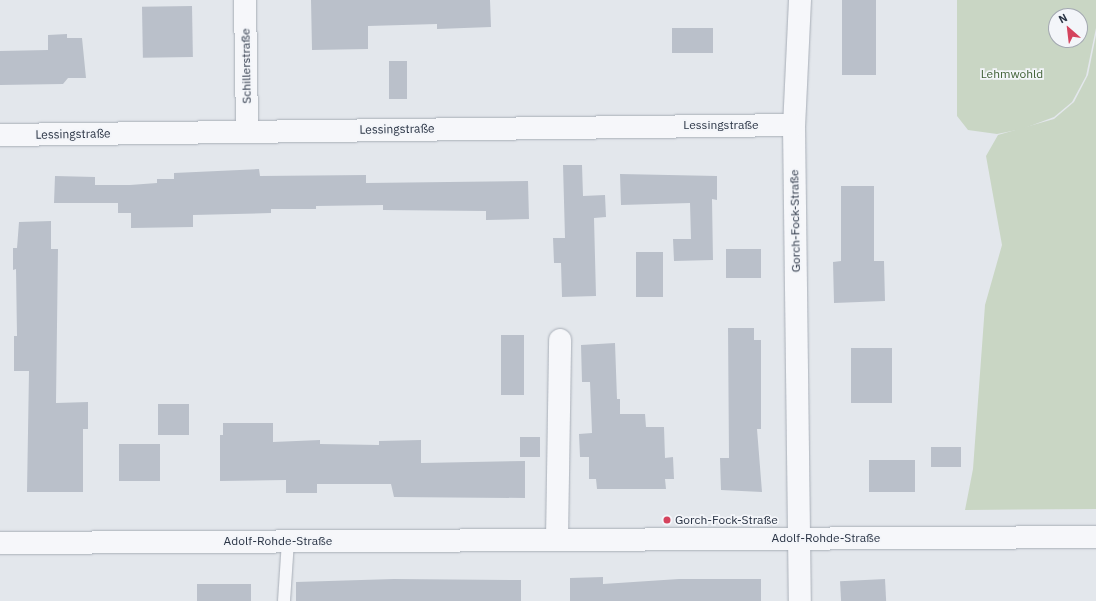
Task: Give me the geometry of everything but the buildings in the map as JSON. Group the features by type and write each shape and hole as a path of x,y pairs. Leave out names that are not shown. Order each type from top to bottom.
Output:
{"street":[{"name":"Schillerstraße","path":"245,0 247,132"},
{"name":"Gorch-Fock-Straße","path":"800,0 794,125 800,601"},
{"name":"Lessingstraße","path":"0,135 794,125"},
{"path":"557,539 560,340"},
{"name":"Adolf-Rohde-Straße","path":"0,543 1096,537"}],"lane":[{"path":"284,601 288,541"}],"green space":[{"name":"Lehmwohld","path":"957,0 1096,0 1096,28 1086,76 1072,102 1054,117 1022,129 997,134 968,130 957,116"},
{"path":"1096,35 1096,509 965,510 973,469 985,305 1002,245 986,156 998,135 1054,119 1074,102 1088,75"}],"place":[{"name":"Gorch-Fock-Straße","path":"667,520"}]}
